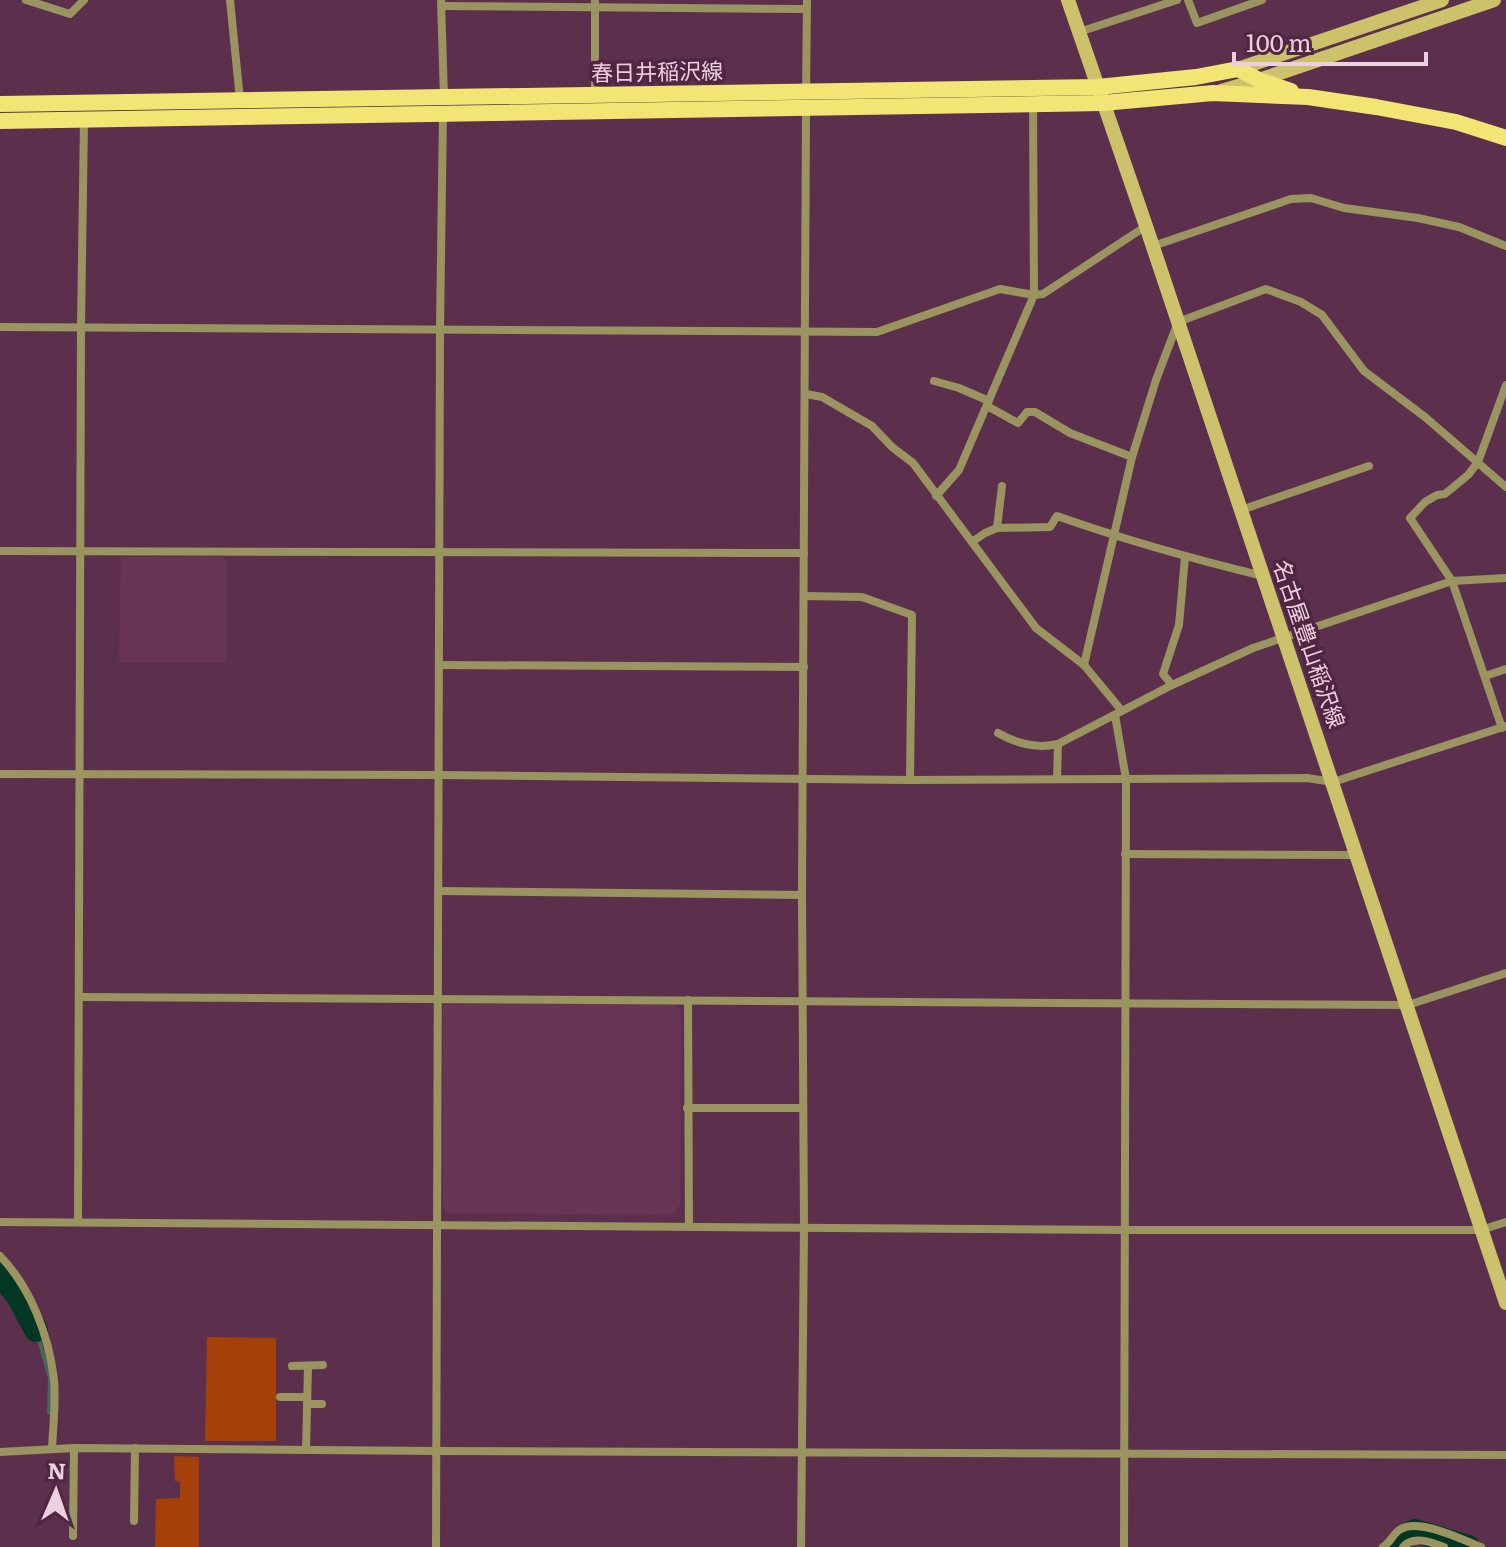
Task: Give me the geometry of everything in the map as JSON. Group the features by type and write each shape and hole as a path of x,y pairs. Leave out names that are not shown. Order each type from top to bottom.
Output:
{"main road":[{"name":"名古屋豊山稲沢線","path":"1068,0 1506,1303"},
{"path":"1238,69 1420,4 1442,0"},
{"path":"1213,93 1494,0"},
{"name":"春日井稲沢線","path":"0,104 595,94 1033,105 1238,69 1259,80 1308,97"},
{"name":"春日井稲沢線","path":"0,121 443,115 806,100 1213,93 1308,97 1376,107 1456,122 1506,138"}],"street":[{"path":"26,0 70,14 84,0"},
{"path":"230,0 240,100"},
{"path":"1079,32 1177,0"},
{"path":"1188,0 1197,23 1262,0"},
{"path":"436,1547 440,329 445,97 441,3 807,4 801,1547"},
{"path":"595,4 595,94"},
{"path":"936,496 959,470 1034,295 1033,105"},
{"path":"78,1222 84,119"},
{"path":"1153,246 1291,199 1311,198 1344,208 1459,227 1506,246"},
{"path":"0,327 877,332 1000,289 1043,294 1146,226"},
{"path":"1084,665 1132,457 1178,322 1266,289 1301,302 1322,315 1364,371 1425,417 1506,487"},
{"path":"934,381 959,388 1018,423 1027,412 1035,412 1070,433 1132,457"},
{"path":"0,774 910,780 1307,778 1333,782 1504,727 1452,581 1410,518 1425,502 1445,494 1478,462 1506,385"},
{"path":"806,394 822,397 872,426 913,463 1036,628 1084,665 1119,713 1126,779 1124,1547"},
{"path":"1241,510 1369,466"},
{"path":"997,528 1002,486"},
{"path":"972,542 997,528 1050,527 1057,516 1185,557 1263,576"},
{"path":"0,551 804,553"},
{"path":"1172,685 1163,674 1179,625 1185,557"},
{"path":"998,733 1040,748 1058,744 1172,685 1253,648 1452,581 1506,578"},
{"path":"805,596 862,597 912,615 910,780"},
{"path":"440,665 804,667"},
{"path":"1485,676 1506,669"},
{"path":"1057,779 1058,744"},
{"path":"1125,854 1355,855"},
{"path":"440,891 802,895"},
{"path":"79,997 1408,1005 1506,973"},
{"path":"688,1000 689,1227"},
{"path":"687,1108 803,1108"},
{"path":"0,1222 1125,1230 1481,1230 1506,1222"},
{"path":"0,1256 32,1302 47,1344 54,1381 52,1449"},
{"path":"292,1366 323,1365"},
{"path":"306,1450 308,1366"},
{"path":"280,1397 322,1404"},
{"path":"73,1536 74,1448"},
{"path":"0,1452 135,1448 1506,1455"},
{"path":"134,1521 135,1448"},
{"path":"1383,1547 1400,1529 1414,1525 1481,1547"},
{"path":"1403,1547 1414,1539 1444,1547"}],"shaded area":[{"path":"121,557 222,557 226,562 226,662 119,662"},
{"path":"446,1003 675,1004 681,1011 680,1205 672,1215 447,1213 443,1205 443,1007"},
{"path":"207,1337 276,1338 276,1441 205,1441"},
{"path":"174,1456 199,1457 199,1547 155,1547 156,1499 180,1498 180,1482 175,1481"}],"waterway":[{"path":"0,1274 18,1296 36,1330"},
{"path":"36,1330 50,1378 49,1413"},
{"path":"1395,1547 1403,1537 1415,1531 1468,1547"}]}
